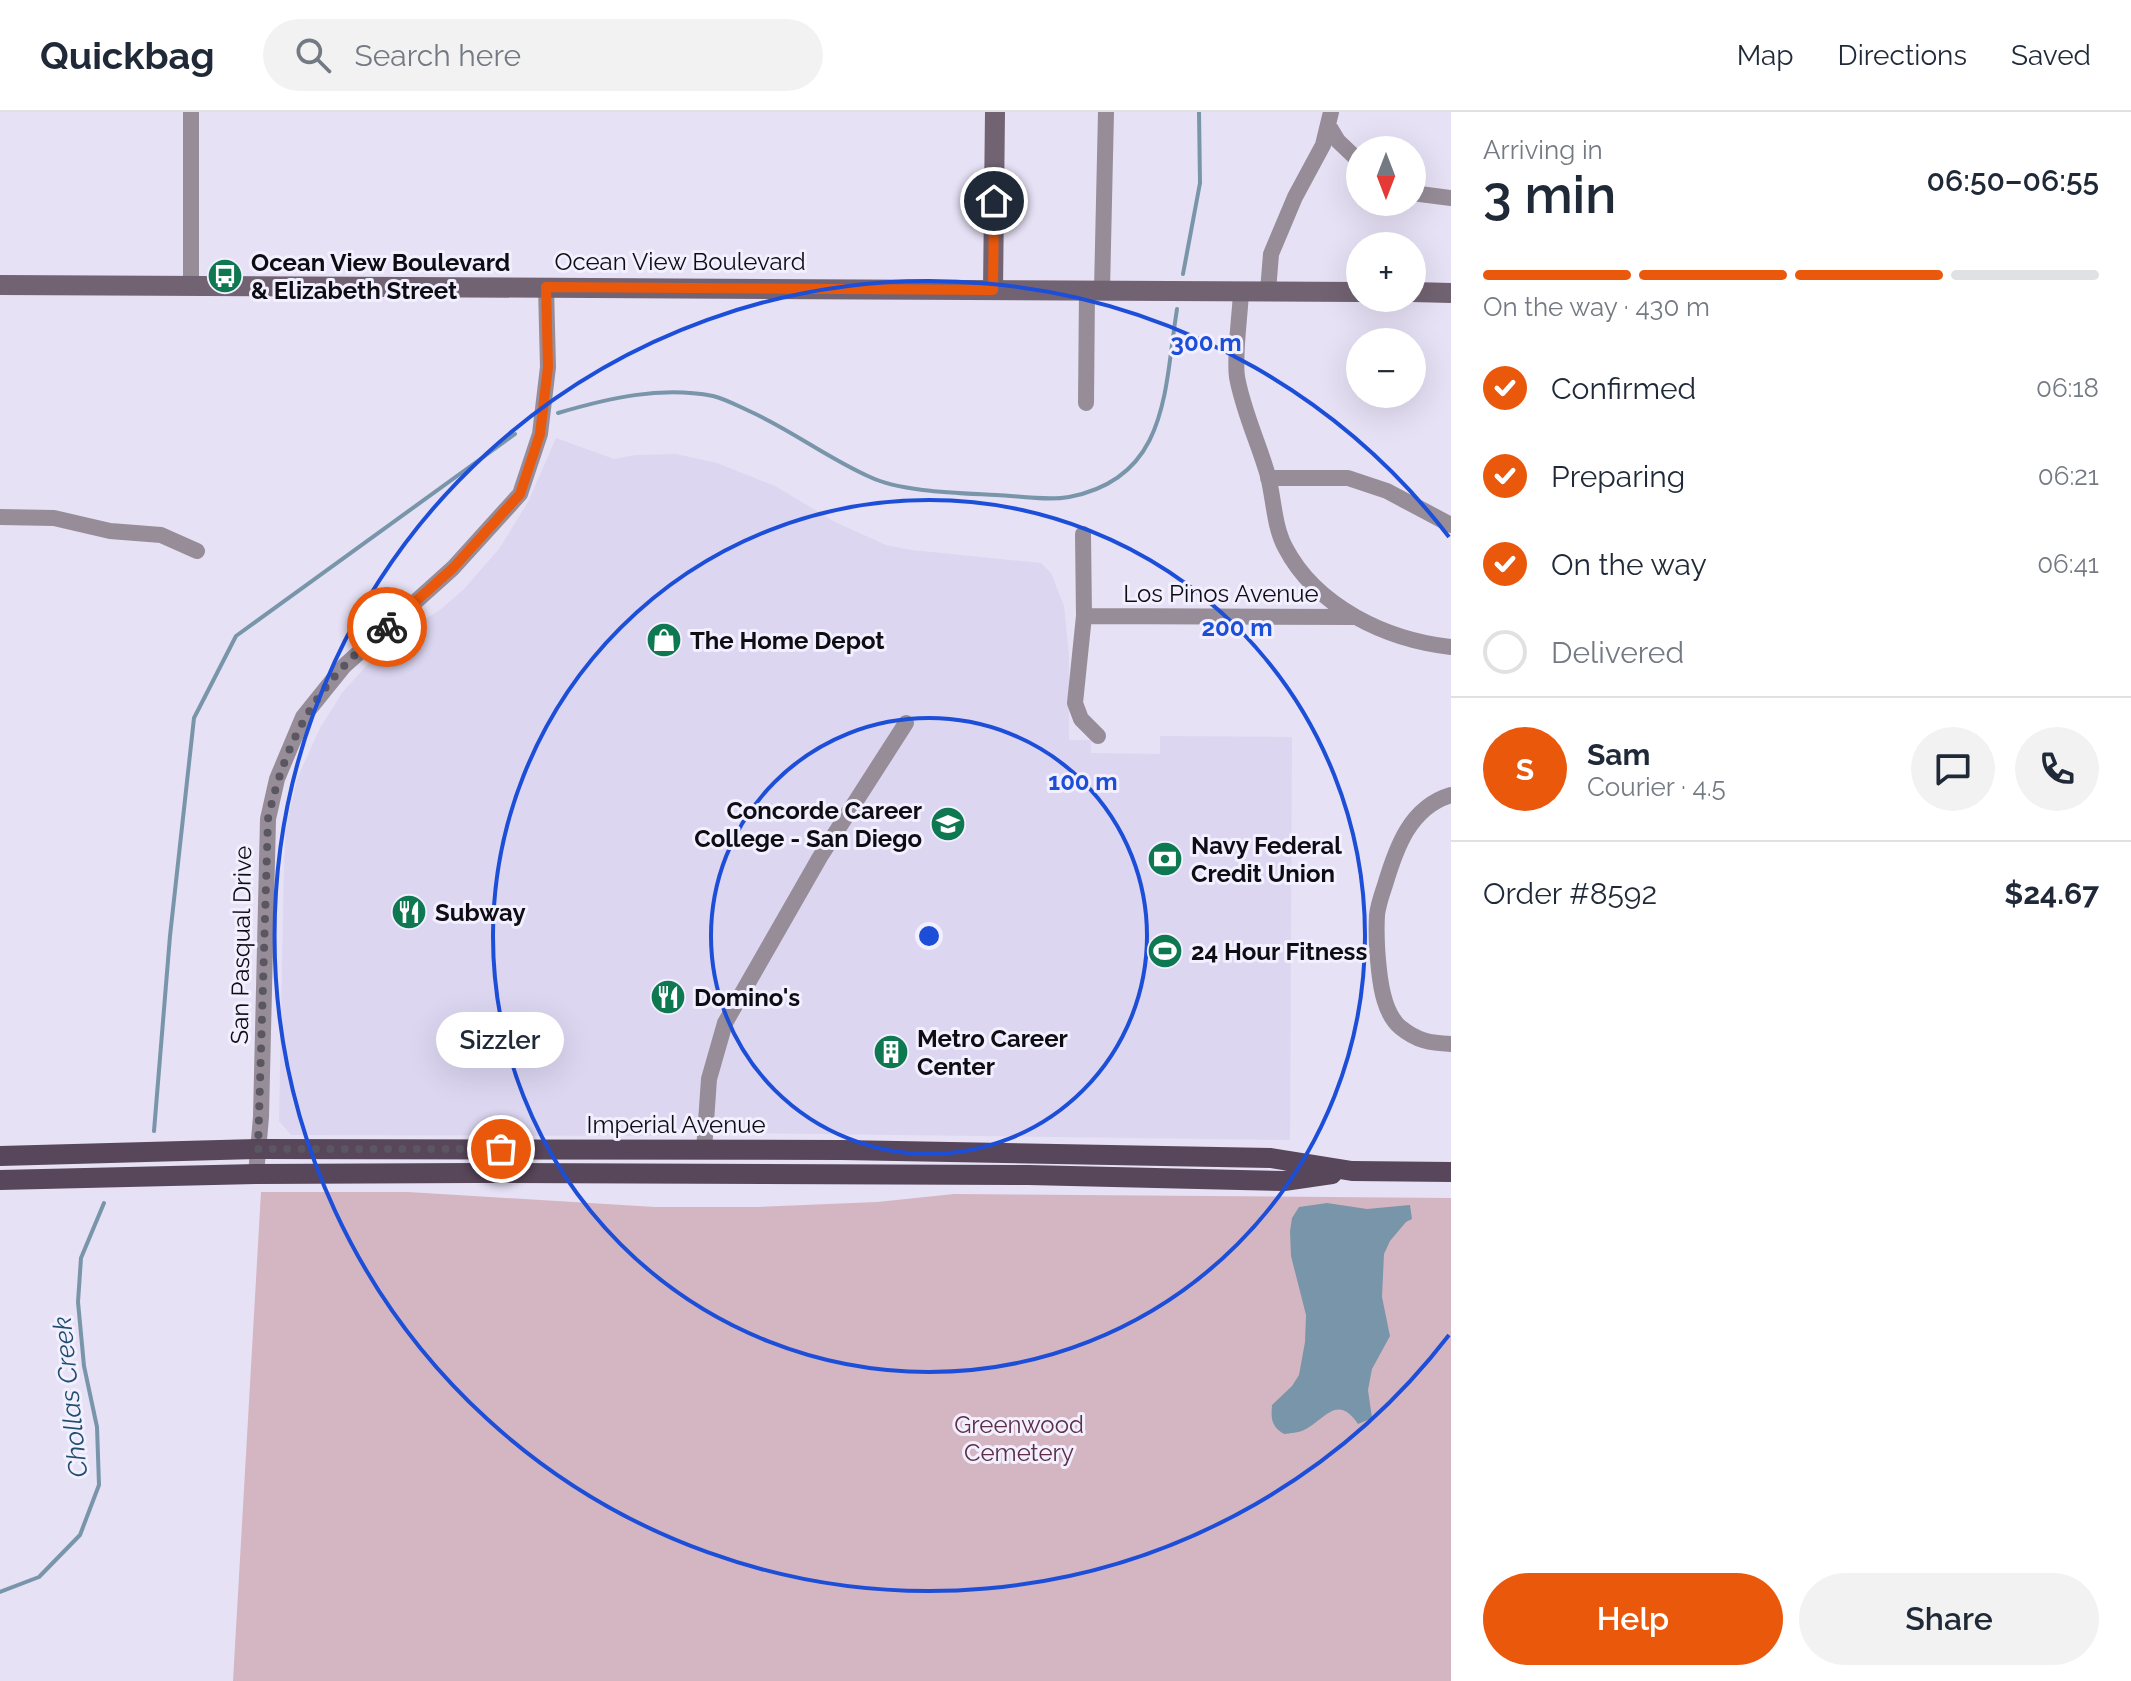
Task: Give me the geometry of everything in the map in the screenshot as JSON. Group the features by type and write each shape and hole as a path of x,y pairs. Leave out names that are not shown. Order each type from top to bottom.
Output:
{"main road":[{"path":"993,290 995,112"},
{"name":"Ocean View Boulevard","path":"0,285 1346,292"},
{"path":"1426,292 1451,293"},
{"name":"Imperial Avenue","path":"0,1156 258,1149 858,1150 1271,1158 1352,1171 1451,1172"},
{"path":"1162,1178 1183,1170 1264,1169 1271,1158"},
{"name":"Imperial Avenue","path":"0,1180 256,1174 1028,1175 1284,1181 1352,1171"}],"street":[{"path":"191,112 191,286"},
{"path":"1086,403 1106,112"},
{"path":"1330,119 1338,141 1346,149"},
{"path":"1268,291 1271,254 1295,197 1323,145 1330,119"},
{"path":"1426,195 1451,198"},
{"name":"San Pasqual Drive","path":"256,1174 268,819 277,779 303,717 344,666 453,568 520,494 540,434 548,367 546,287"},
{"path":"1241,292 1237,376 1268,478 1285,548 1307,580 1323,595 1357,617 1395,636 1451,647"},
{"path":"1268,478 1348,478 1387,491 1451,525"},
{"path":"0,517 54,518 110,531 161,535 197,551"},
{"path":"1083,534 1084,616 1075,703 1081,719 1098,736"},
{"name":"Los Pinos Avenue","path":"1084,616 1357,617"},
{"path":"704,1150 709,1079 725,1023 820,857 906,723"},
{"path":"1451,795 1441,797 1419,812 1410,823 1393,857 1377,912 1382,996 1398,1025 1426,1043 1451,1044"}],"shaded area":[{"path":"556,438 614,459 676,454 717,463 775,486 835,522 886,545 1041,563 1051,573 1064,606 1069,655 1069,740 1091,740 1091,753 1160,754 1160,736 1292,737 1290,1140 750,1133 741,1132 735,1126 684,1127 671,1136 291,1135 279,1121 284,863 286,827 297,779 320,728 342,693 374,657 464,589 499,549 528,502"}],"green space":[{"name":"Greenwood Cemetery","path":"261,1192 408,1192 655,1207 877,1202 954,1194 1451,1198 1451,1681 233,1681"}],"water":[{"path":"1327,1203 1367,1209 1410,1205 1412,1219 1390,1241 1384,1254 1382,1297 1390,1336 1372,1369 1368,1390 1372,1418 1358,1424 1344,1410 1337,1410 1304,1430 1284,1434 1273,1422 1272,1405 1299,1375 1306,1315 1291,1256 1292,1218 1299,1207"}],"waterway":[{"path":"1183,274 1200,183 1199,112"},
{"path":"558,413 635,395 674,392 713,396 763,418 883,482 949,492 1069,497 1102,487 1126,471 1144,451 1156,426 1163,399 1177,309"},
{"path":"154,1131 170,936 194,718 236,636 515,434"},
{"name":"Chollas Creek","path":"0,1592 39,1577 80,1535 99,1485 97,1427 84,1366 78,1302 81,1258 104,1203"}],"way so far":[{"path":"387,627 344,666 303,717 277,779 268,819 258,1149 501,1149"}],"place":[{"name":"Ocean View Boulevard & Elizabeth Street","path":"225,276"},
{"name":"The Home Depot","path":"664,640"},
{"name":"Concorde Career College - San Diego","path":"948,824"},
{"name":"Navy Federal Credit Union","path":"1165,859"},
{"name":"Subway","path":"409,912"},
{"name":"24 Hour Fitness","path":"1165,951"},
{"name":"Domino's","path":"668,997"},
{"name":"Metro Career Center","path":"891,1052"},
{"name":"Sizzler","path":"501,1149"}],"route":[{"path":"387,627 453,568 520,494 540,434 548,367 546,287 993,290 994,201"}]}
